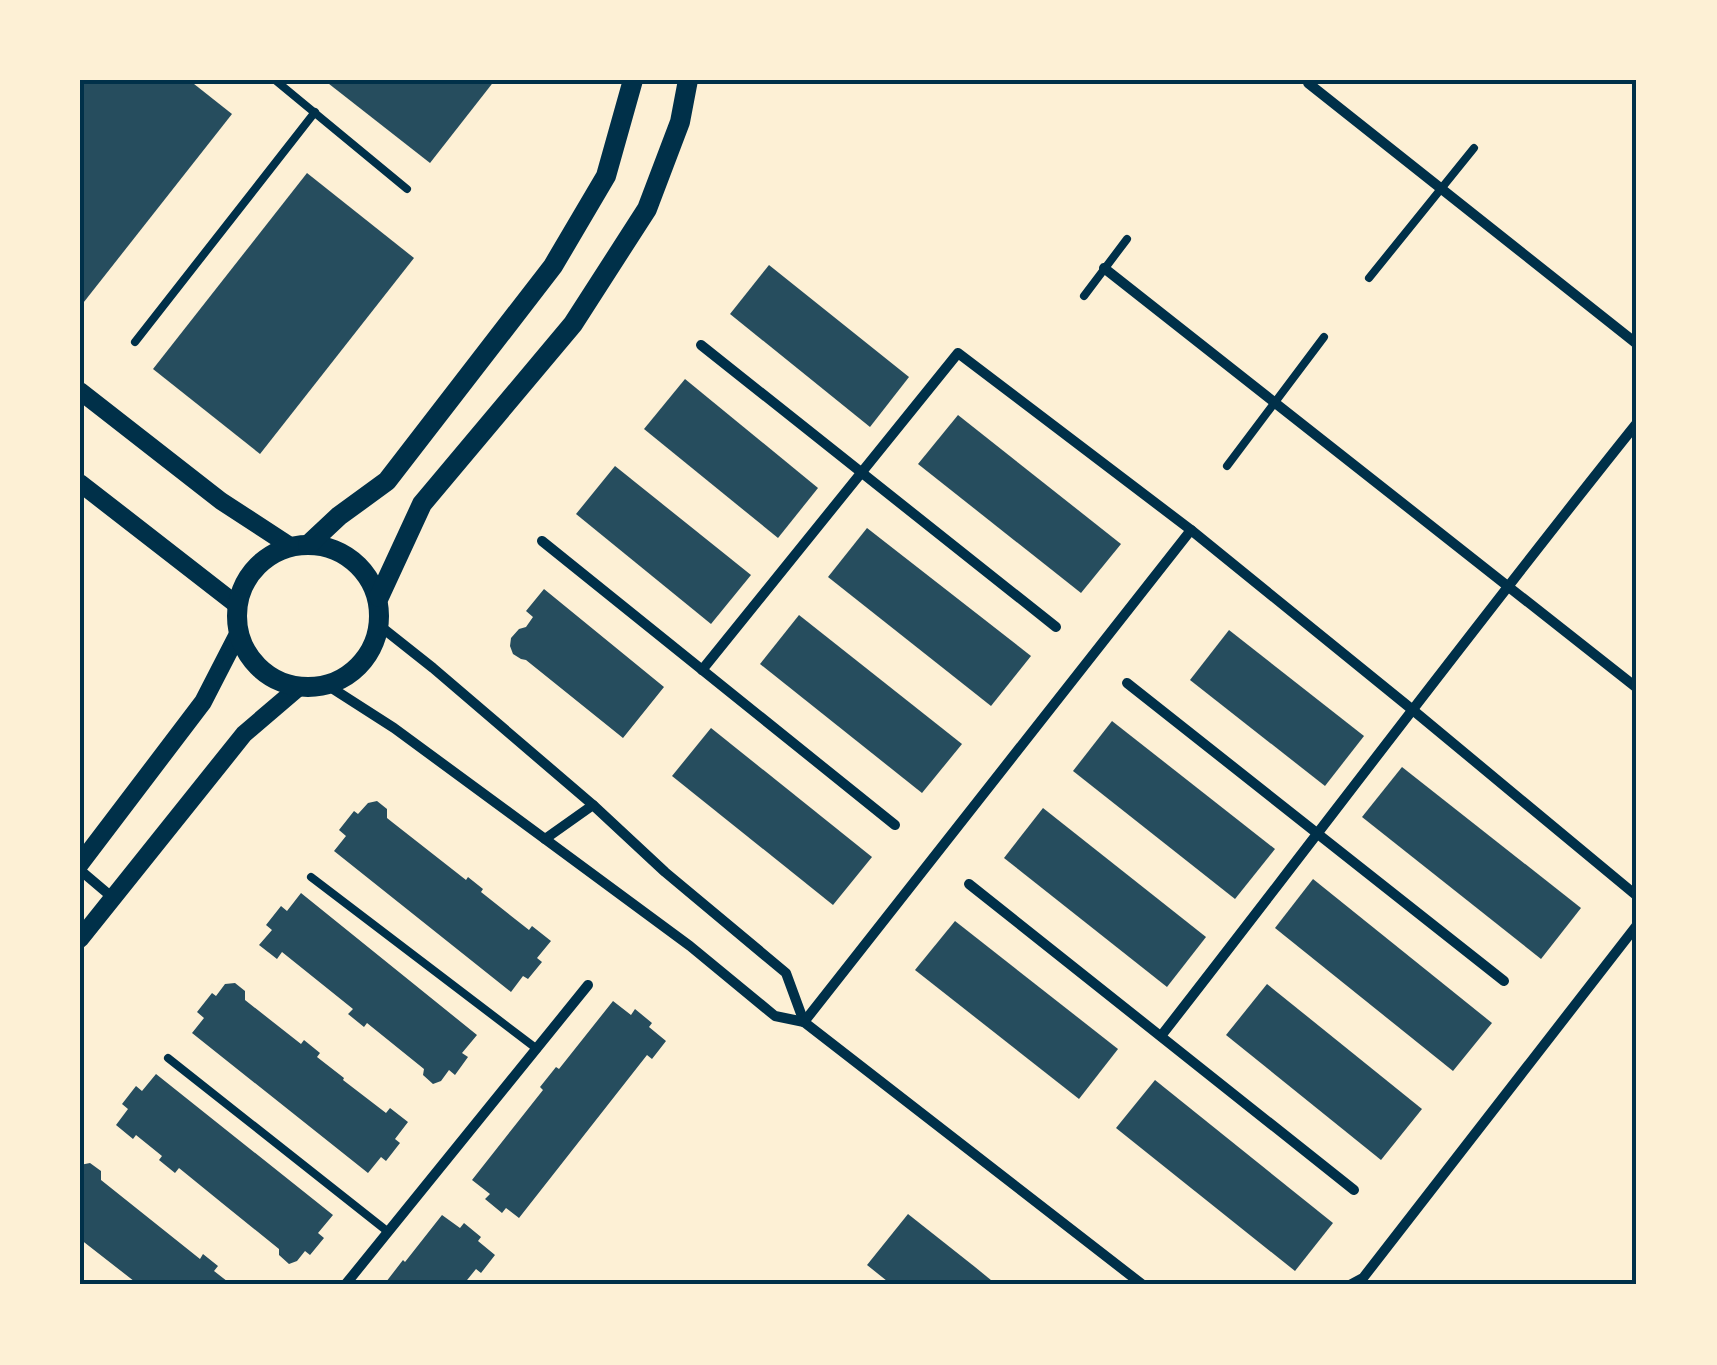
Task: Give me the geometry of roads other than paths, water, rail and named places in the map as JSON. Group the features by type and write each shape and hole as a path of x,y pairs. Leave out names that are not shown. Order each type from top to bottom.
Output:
{"main road":[{"path":"299,545 318,544 345,554 366,572 379,598 380,626 371,652 352,674 327,685 298,687 264,673 251,659 238,634 237,606 249,574 265,558 299,545 387,481 553,266 606,176 633,80"},
{"path":"379,598 422,504 573,324 648,209 680,122 688,80"}],"street":[{"path":"1308,83 1637,344"},
{"path":"1104,268 1637,688"},
{"path":"701,346 1056,627"},
{"path":"702,670 958,353 1190,530 1637,896"},
{"path":"80,391 221,501 299,545"},
{"path":"1161,1036 1637,423"},
{"path":"80,483 237,606"},
{"path":"804,1022 1190,530"},
{"path":"542,542 895,825"},
{"path":"380,626 786,973 804,1022"},
{"path":"113,898 80,867 203,702 238,634"},
{"path":"1127,683 1504,980"},
{"path":"327,685 394,728 690,946 775,1016 804,1022 1143,1285"},
{"path":"80,939 244,734 298,687"},
{"path":"545,839 593,805"},
{"path":"969,884 1354,1190"},
{"path":"1350,1285 1363,1278 1637,925"},
{"path":"344,1285 588,985"}],"lane":[{"path":"275,80 406,189"},
{"path":"135,342 315,112"},
{"path":"1369,278 1474,148"},
{"path":"1084,296 1126,239"},
{"path":"1227,466 1324,337"},
{"path":"312,877 536,1050"},
{"path":"168,1058 387,1231"}]}
